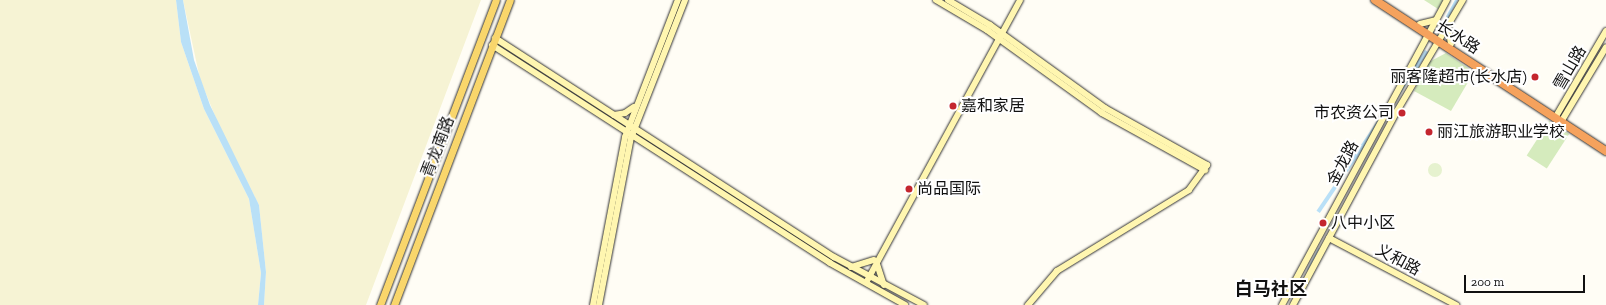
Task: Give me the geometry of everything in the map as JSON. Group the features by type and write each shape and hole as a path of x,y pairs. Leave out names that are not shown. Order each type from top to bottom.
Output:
{"highway":[{"name":"长水路","path":"1375,0 1429,32 1560,118 1606,145"},
{"name":"长水路","path":"1384,0 1420,24 1429,32"},
{"name":"长水路","path":"1440,39 1451,44 1606,151"}],"main road":[{"name":"青龙南路","path":"380,305 496,0"},
{"name":"青龙南路","path":"394,305 510,0"}],"street":[{"path":"599,305 629,148 635,106 678,0"},
{"path":"632,126 637,119 685,0"},
{"path":"936,0 998,35"},
{"path":"948,0 1105,108 1206,167 1189,190 1057,271 1028,305"},
{"path":"864,283 998,35 1015,0"},
{"path":"998,35 1020,0"},
{"name":"金龙路","path":"1282,305 1447,0"},
{"path":"1293,305 1463,0"},
{"path":"1420,24 1436,20"},
{"path":"1448,27 1451,44"},
{"name":"雪山路","path":"1560,118 1606,31"},
{"path":"493,42 632,126 867,277 924,305"},
{"path":"493,42 630,134 864,283 905,305"},
{"name":"雪山路","path":"1560,118 1606,47"},
{"path":"614,115 625,113 635,106"},
{"path":"637,119 646,135"},
{"path":"615,124 624,142"},
{"path":"593,305 624,142 630,134"},
{"path":"629,148 646,144"},
{"name":"义和路","path":"1329,238 1452,304"},
{"path":"851,267 876,261"},
{"path":"876,261 879,276 887,287"}],"shaded area":[{"path":"0,0 176,0 181,42 204,109 249,199 261,273 258,305 0,305"},
{"path":"183,0 481,0 366,305 264,305 266,272 259,205 220,128 200,79"}],"green space":[{"path":"1424,0 1443,0 1438,9"},
{"path":"1446,53 1474,72 1451,111 1414,91 1429,62"},
{"path":"1549,121 1569,134 1547,168 1527,155"},
{"path":"1435,163 1440,165 1442,170 1440,175 1435,177 1430,175 1428,170 1430,165"}],"water":[{"path":"176,0 183,0 194,60 210,105 259,205 266,272 264,305 258,305 261,273 249,199 204,109 181,42"},
{"path":"1455,0 1458,0 1448,19 1445,18"},
{"path":"1425,50 1428,52 1320,213 1317,211"}],"waterway":[{"path":"1307,269 1318,248"}],"place":[{"name":"丽客隆超市(长水店)","path":"1535,77"},
{"name":"嘉和家居","path":"953,106"},
{"name":"市农资公司","path":"1402,113"},
{"name":"丽江旅游职业学校","path":"1429,132"},
{"name":"尚品国际","path":"909,189"},
{"name":"八中小区","path":"1323,223"}],"district":[{"name":"白马社区","path":"1271,289"}]}
